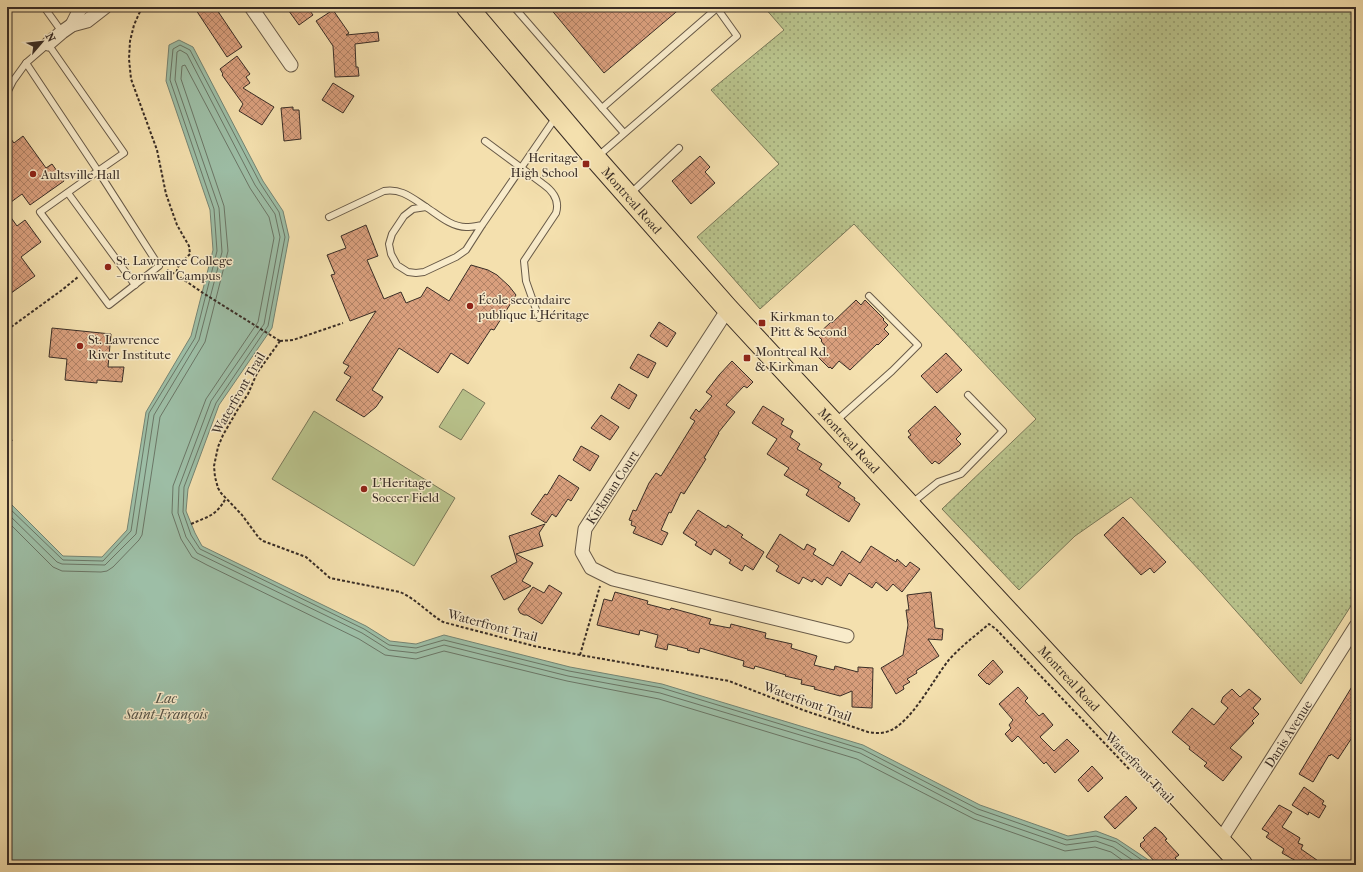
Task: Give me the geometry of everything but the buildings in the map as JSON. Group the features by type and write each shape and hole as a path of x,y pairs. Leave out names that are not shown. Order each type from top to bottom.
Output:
{"main road":[{"name":"Montreal Road","path":"467,7 595,158 728,309 1242,865"}],"street":[{"path":"67,29 80,9 83,7"},
{"path":"48,44 67,29 87,21 105,7"},
{"path":"251,7 290,65"},
{"name":"Kirkman Court","path":"728,309 585,529 582,552 591,568 613,579 847,636"},
{"name":"Danis Avenue","path":"1220,841 1356,626"}],"lane":[{"path":"44,7 67,29"},
{"path":"514,7 624,133"},
{"path":"595,158 737,36 717,8 602,108"},
{"path":"7,93 13,81 26,63 48,44 124,153 98,171 68,193 40,212 108,305 159,266 98,171 26,63"},
{"path":"426,207 413,209 404,216 392,234 389,244 391,254 397,265 408,272 416,274 424,272 456,257 466,250 558,114"},
{"path":"485,141 551,190 556,197 558,207 552,221 524,261 526,281 539,318"},
{"path":"628,195 679,148"},
{"path":"328,217 384,191 393,189 404,193 444,219 458,226 465,227 482,225"},
{"path":"68,193 134,285"},
{"path":"833,423 892,371 918,345 869,296"},
{"path":"909,505 938,482 961,474 1004,431 968,395"}],"path":[{"name":"Waterfront Trail","path":"142,7 132,31 130,41 129,50 131,79 157,150 166,194 177,225 189,246 190,254 180,263 176,271 177,275 268,335 280,341 257,373 248,394 229,424 218,447 214,466 215,477 221,493 242,515 259,538 263,541 306,557 330,578 406,594 443,622 534,646 729,681 803,710 868,732 882,733 894,729 910,714 949,661 989,624 996,629 1133,773"},
{"path":"7,330 62,290 83,272"},
{"path":"280,341 292,340 343,323"},
{"path":"7,429 12,442"},
{"path":"191,524 214,514 226,498"},
{"path":"580,655 603,574"}],"shaded area":[{"path":"764,7 1356,7 1356,598 1301,684 1203,574 1131,497 1075,536 1019,590 942,509 1036,419 854,224 760,309 697,237 779,164 711,90 784,30"},
{"path":"463,389 485,403 461,440 439,427"},
{"name":"L'Heritage Soccer Field","path":"314,411 455,498 414,566 272,479"}],"water":[{"name":"Lac Saint-François","path":"179,40 193,47 263,181 283,211 289,237 272,328 219,405 188,489 186,511 202,546 366,626 390,641 416,644 444,635 570,667 662,684 863,745 980,805 1068,836 1096,831 1117,839 1156,865 7,865 7,500 63,556 102,557 127,530 146,412 191,336 213,250 210,210 166,81 169,45"}],"place":[{"name":"Heritage High School","path":"586,164"},
{"name":"Aultsville Hall","path":"33,174"},
{"name":"St. Lawrence College - Cornwall Campus","path":"108,267"},
{"name":"École secondaire publique L'Héritage","path":"470,306"},
{"name":"Kirkman to Pitt & Second","path":"762,323"},
{"name":"St. Lawrence River Institute","path":"80,346"},
{"name":"Montreal Rd. & Kirkman","path":"747,358"},
{"name":"L'Heritage Soccer Field","path":"364,489"}]}
